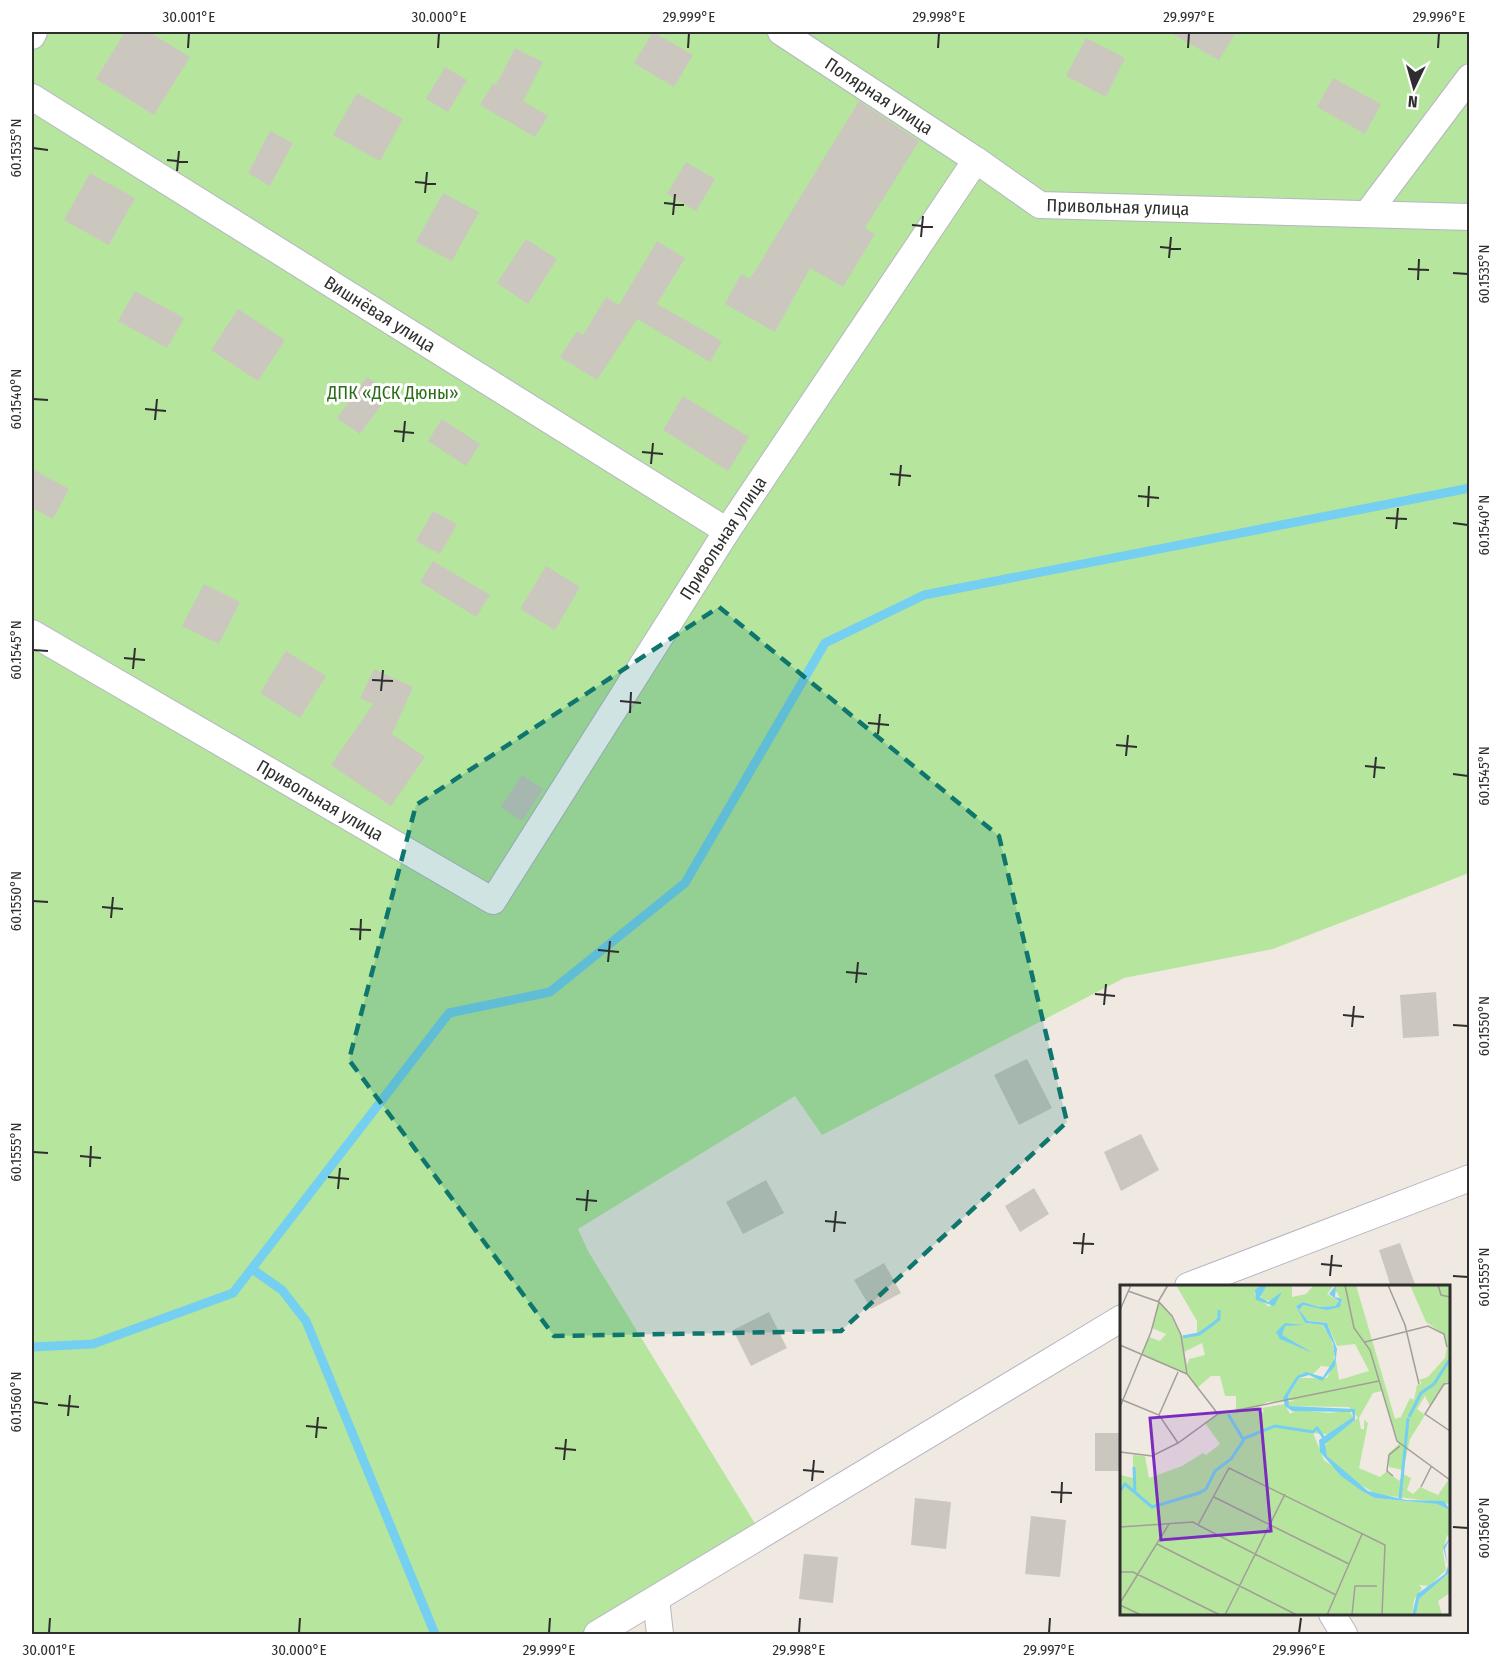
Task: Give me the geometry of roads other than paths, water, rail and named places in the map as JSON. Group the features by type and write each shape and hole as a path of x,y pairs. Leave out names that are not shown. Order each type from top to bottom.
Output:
{"street":[{"path":"32,36 34,32"},
{"name":"Полярная улица","path":"781,32 976,160"},
{"path":"1367,214 1470,77"},
{"name":"Вишнёвая улица","path":"32,97 727,531"},
{"name":"Привольная улица","path":"32,633 493,902 727,531 976,160 1040,205 1470,217"},
{"path":"1193,1285 1470,1178"},
{"path":"597,1635 1120,1319"},
{"path":"656,1599 660,1635"},
{"path":"1333,1615 1344,1635"}],"waterway":[{"path":"32,1347 93,1344 233,1293 449,1013 550,992 685,883 825,643 924,595 1470,488"},
{"path":"252,1269 282,1290 306,1321 435,1634"}],"park label":[{"name":"ДПК «ДСК Дюны»","path":"393,393"}]}
